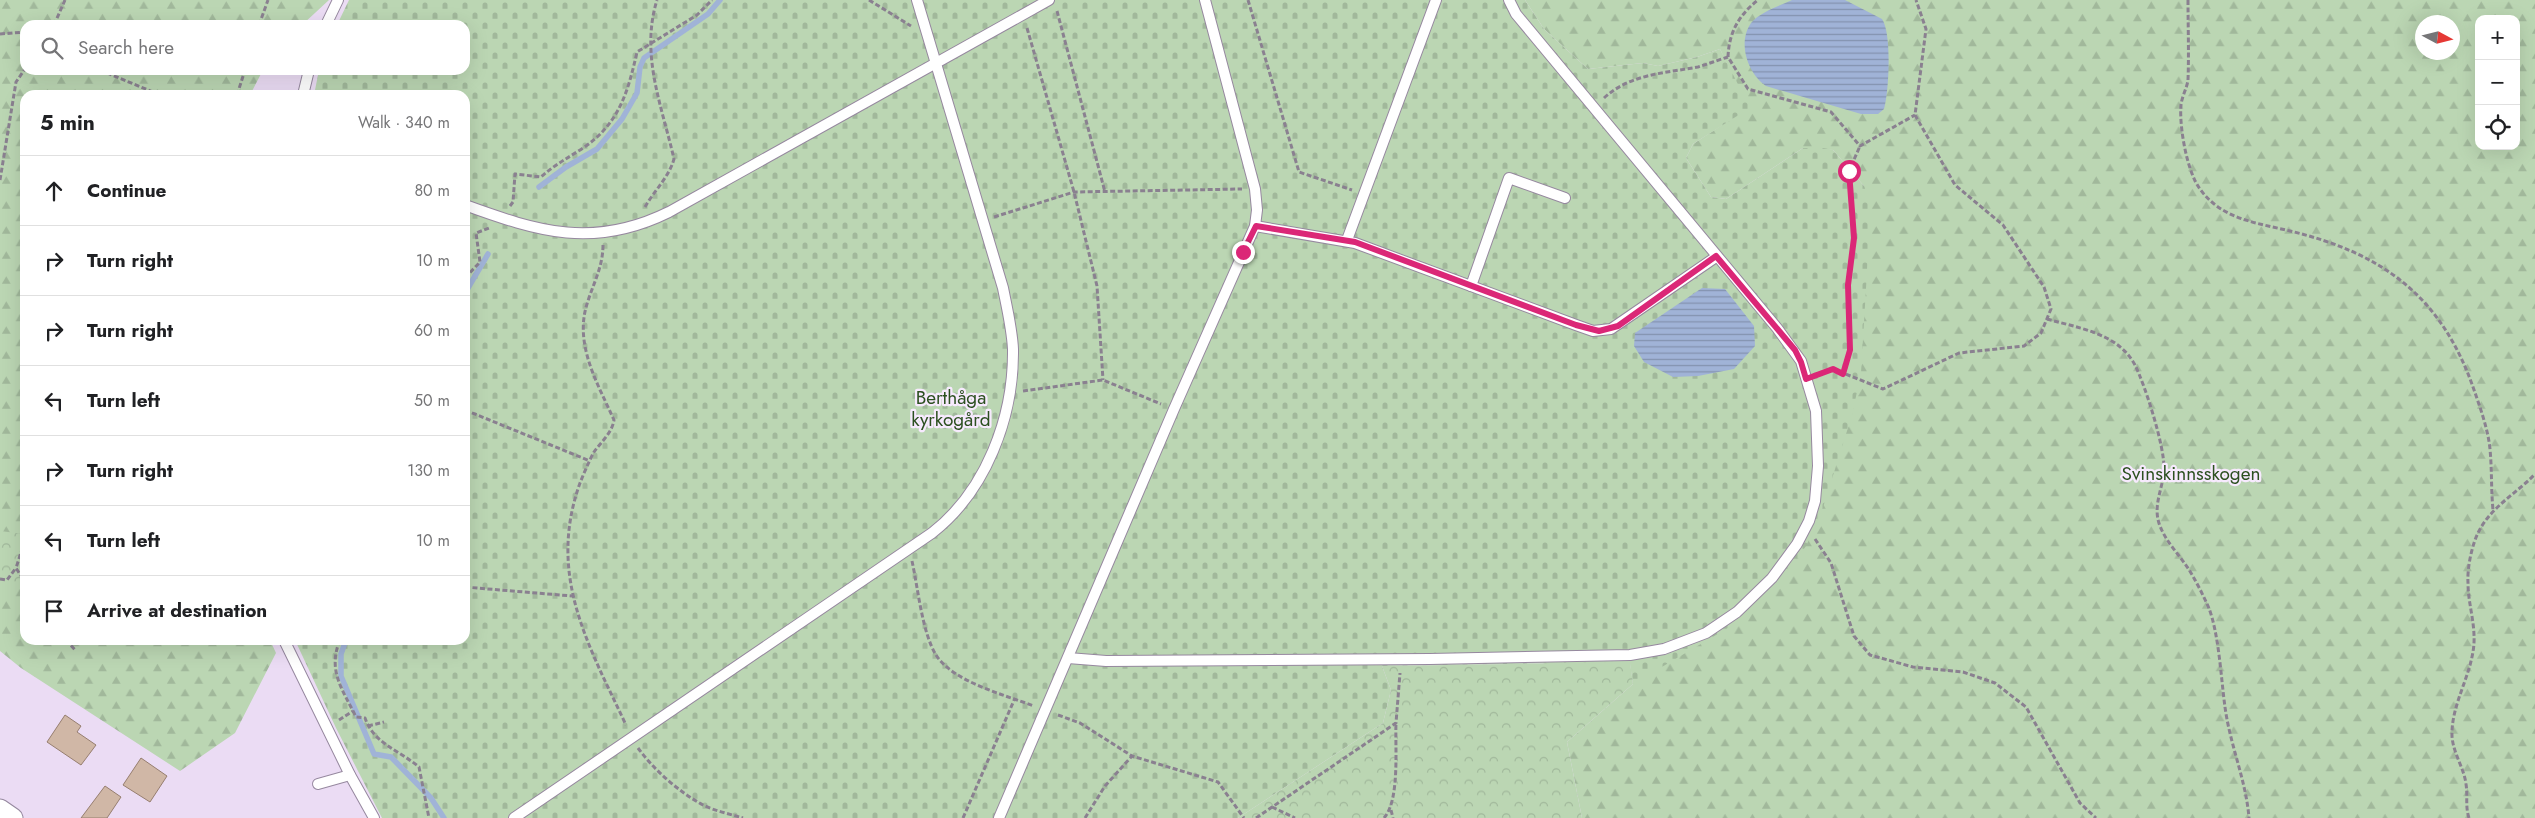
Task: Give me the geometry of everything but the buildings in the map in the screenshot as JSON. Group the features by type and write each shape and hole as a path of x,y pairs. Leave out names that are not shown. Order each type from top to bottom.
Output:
{"street":[{"path":"0,809 13,818"}],"lane":[{"path":"328,20 338,0"},
{"path":"514,818 909,550 948,519 976,483 999,436 1010,392 1013,348 1009,316 983,220 917,0"},
{"path":"470,206 502,218 554,232 579,234 603,232 638,225 669,212 1049,0"},
{"path":"999,818 1047,711 1174,408 1256,226 1255,189 1205,0"},
{"path":"1347,240 1436,0"},
{"path":"1068,658 1106,662 1401,660 1630,655 1664,649 1706,633 1737,612 1783,564 1807,526 1814,501 1818,466 1817,420 1801,362 1795,350 1516,14 1508,0"},
{"path":"304,90 308,75"},
{"path":"1471,286 1509,178 1565,198"},
{"path":"1256,226 1347,240 1576,325 1605,331 1626,320 1716,256"},
{"path":"286,645 350,775 374,818"},
{"path":"318,784 350,775"}],"path":[{"path":"56,20 65,0"},
{"path":"261,20 268,0"},
{"path":"638,225 655,188 671,168 674,159 650,61 649,46 657,0"},
{"path":"502,218 513,202 515,174 541,177 552,166 584,147 605,129 622,106 629,87 637,52 697,16 712,0"},
{"path":"869,0 928,37"},
{"path":"1248,0 1299,172 1364,194"},
{"path":"1758,0 1738,18 1728,42 1728,57 1748,89 1831,112 1860,146"},
{"path":"1806,379 1833,369 1883,389 1959,353 2024,346 2041,333 2051,309 2044,288 2003,225 1954,185 1915,115 1926,29 1916,0"},
{"path":"2188,0 2188,82 2181,104 2180,128 2188,160 2199,189 2220,208 2239,219 2335,243 2362,254 2386,270 2433,311 2453,340 2480,407 2490,448 2490,480 2494,510"},
{"path":"1056,10 1105,192"},
{"path":"1023,14 1074,192 1097,286 1103,380"},
{"path":"0,34 20,32"},
{"path":"1594,106 1616,87 1650,74 1700,66 1728,57"},
{"path":"0,180 16,82 21,75"},
{"path":"112,75 148,90"},
{"path":"239,90 243,75"},
{"path":"1843,374 1850,350 1848,285 1854,238 1849,171 1860,146 1915,115"},
{"path":"983,220 1074,192 1255,189"},
{"path":"603,232 601,265 586,306 584,346 587,360 614,420 613,427 590,461 580,484 570,530 568,570 572,596 582,631 632,739 645,757 686,794 715,810 743,818"},
{"path":"470,273 480,262 476,233"},
{"path":"2047,319 2098,333 2118,345 2134,364 2163,446 2164,470 2156,508 2159,524 2168,543 2191,573 2209,608 2225,708 2243,780 2249,818"},
{"path":"1010,392 1103,380 1174,408"},
{"path":"470,412 590,461"},
{"path":"2469,818 2466,810 2466,784 2452,737 2455,714 2474,645 2474,623 2468,582 2471,560 2479,531 2494,510 2521,489 2535,474"},
{"path":"1807,526 1831,563 1854,636 1870,655 1912,666 1964,672 1995,683 2026,707 2080,803 2096,818"},
{"path":"909,550 926,627 936,655 960,676 1080,723 1132,756 1218,782 1244,818"},
{"path":"0,579 7,580 16,568 20,556"},
{"path":"16,568 20,574"},
{"path":"470,587 572,596"},
{"path":"71,645 76,650"},
{"path":"338,645 334,658 337,677 356,717 365,718 377,739 403,754 419,767 429,818"},
{"path":"1393,818 1391,809 1401,660"},
{"path":"963,818 1015,698"},
{"path":"368,726 384,722"},
{"path":"1256,818 1396,723"},
{"path":"1085,818 1105,786 1132,756"},
{"path":"1272,807 1296,818"},
{"path":"1384,818 1391,809"}],"green space":[{"path":"0,0 329,0 307,20 20,20 20,75 260,75 253,90 20,90 20,645 272,645 276,653 235,733 180,771 21,668 0,651"},
{"name":"Berthåga kyrkogård","path":"349,0 1525,0 1544,29 1588,69 1643,63 1658,66 1697,57 1720,49 1748,104 1748,109 1693,144 1686,158 1711,197 1726,199 1803,148 1824,148 1833,150 1864,186 1871,203 1861,373 1852,415 1820,517 1806,546 1785,576 1738,622 1633,684 1630,662 1382,666 1391,690 1383,723 1238,818 382,818 336,728 297,645 470,645 470,90 315,90 318,75 470,75 470,20 339,20"},
{"name":"Svinskinnsskogen","path":"1525,0 2535,0 2535,818 1582,818 1567,742 1633,684 1630,663 1544,664 1864,186 1833,150 1803,148 1726,199 1711,197 1686,158 1693,144 1748,108 1720,49 1697,57 1658,66 1643,63 1588,69 1544,29"},
{"path":"0,531 20,533 20,588 0,587"},
{"path":"1630,662 1633,684 1567,742 1582,818 1238,818 1383,723 1391,690 1382,666"}],"water":[{"path":"1792,0 1845,0 1882,19 1887,37 1888,77 1884,109 1878,114 1861,114 1766,86 1754,74 1746,58 1745,49 1747,31 1751,23 1759,16"},
{"path":"1702,288 1725,289 1754,326 1755,346 1734,369 1698,376 1673,377 1644,362 1634,346 1635,333"}],"waterway":[{"path":"539,187 566,167 597,149 622,119 637,93 640,67 644,58 708,14 720,0"},
{"path":"470,285 488,254"},
{"path":"344,645 341,654 341,676 374,754 391,757 431,798 444,818"}],"route":[{"path":"1243,252 1256,226 1355,242 1576,325 1599,331 1605,331 1618,326 1716,256 1795,350 1806,379 1833,369 1843,374 1849,360 1848,285 1854,228 1849,171"}]}
